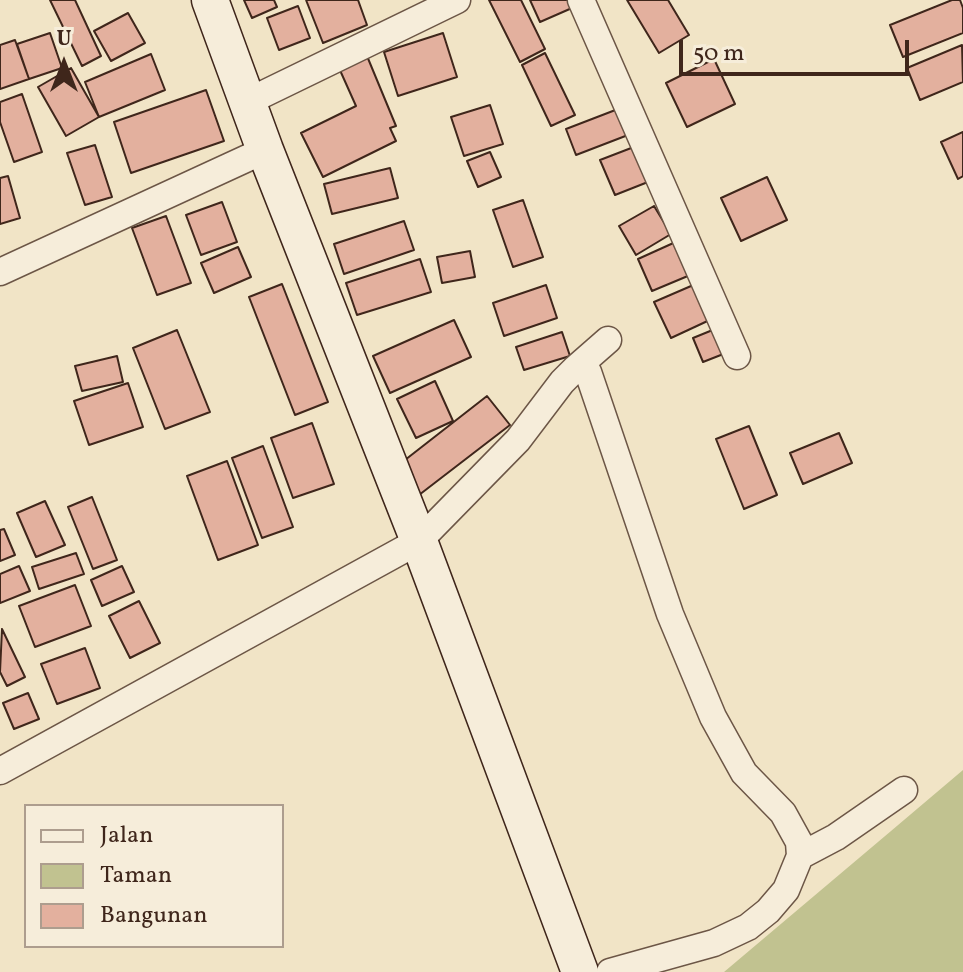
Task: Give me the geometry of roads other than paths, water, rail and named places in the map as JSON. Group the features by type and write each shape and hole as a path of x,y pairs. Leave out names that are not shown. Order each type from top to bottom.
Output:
{"street":[{"path":"210,0 265,150 583,970 714,943 748,927 768,911 786,890 800,856 799,842 783,813 744,773 713,717 670,614 588,372 576,368"},
{"path":"247,102 457,0"},
{"path":"581,0 737,356"},
{"path":"0,272 265,150"},
{"path":"0,771 419,541 518,440 576,368 608,340"},
{"path":"800,856 836,837 904,790"}]}
